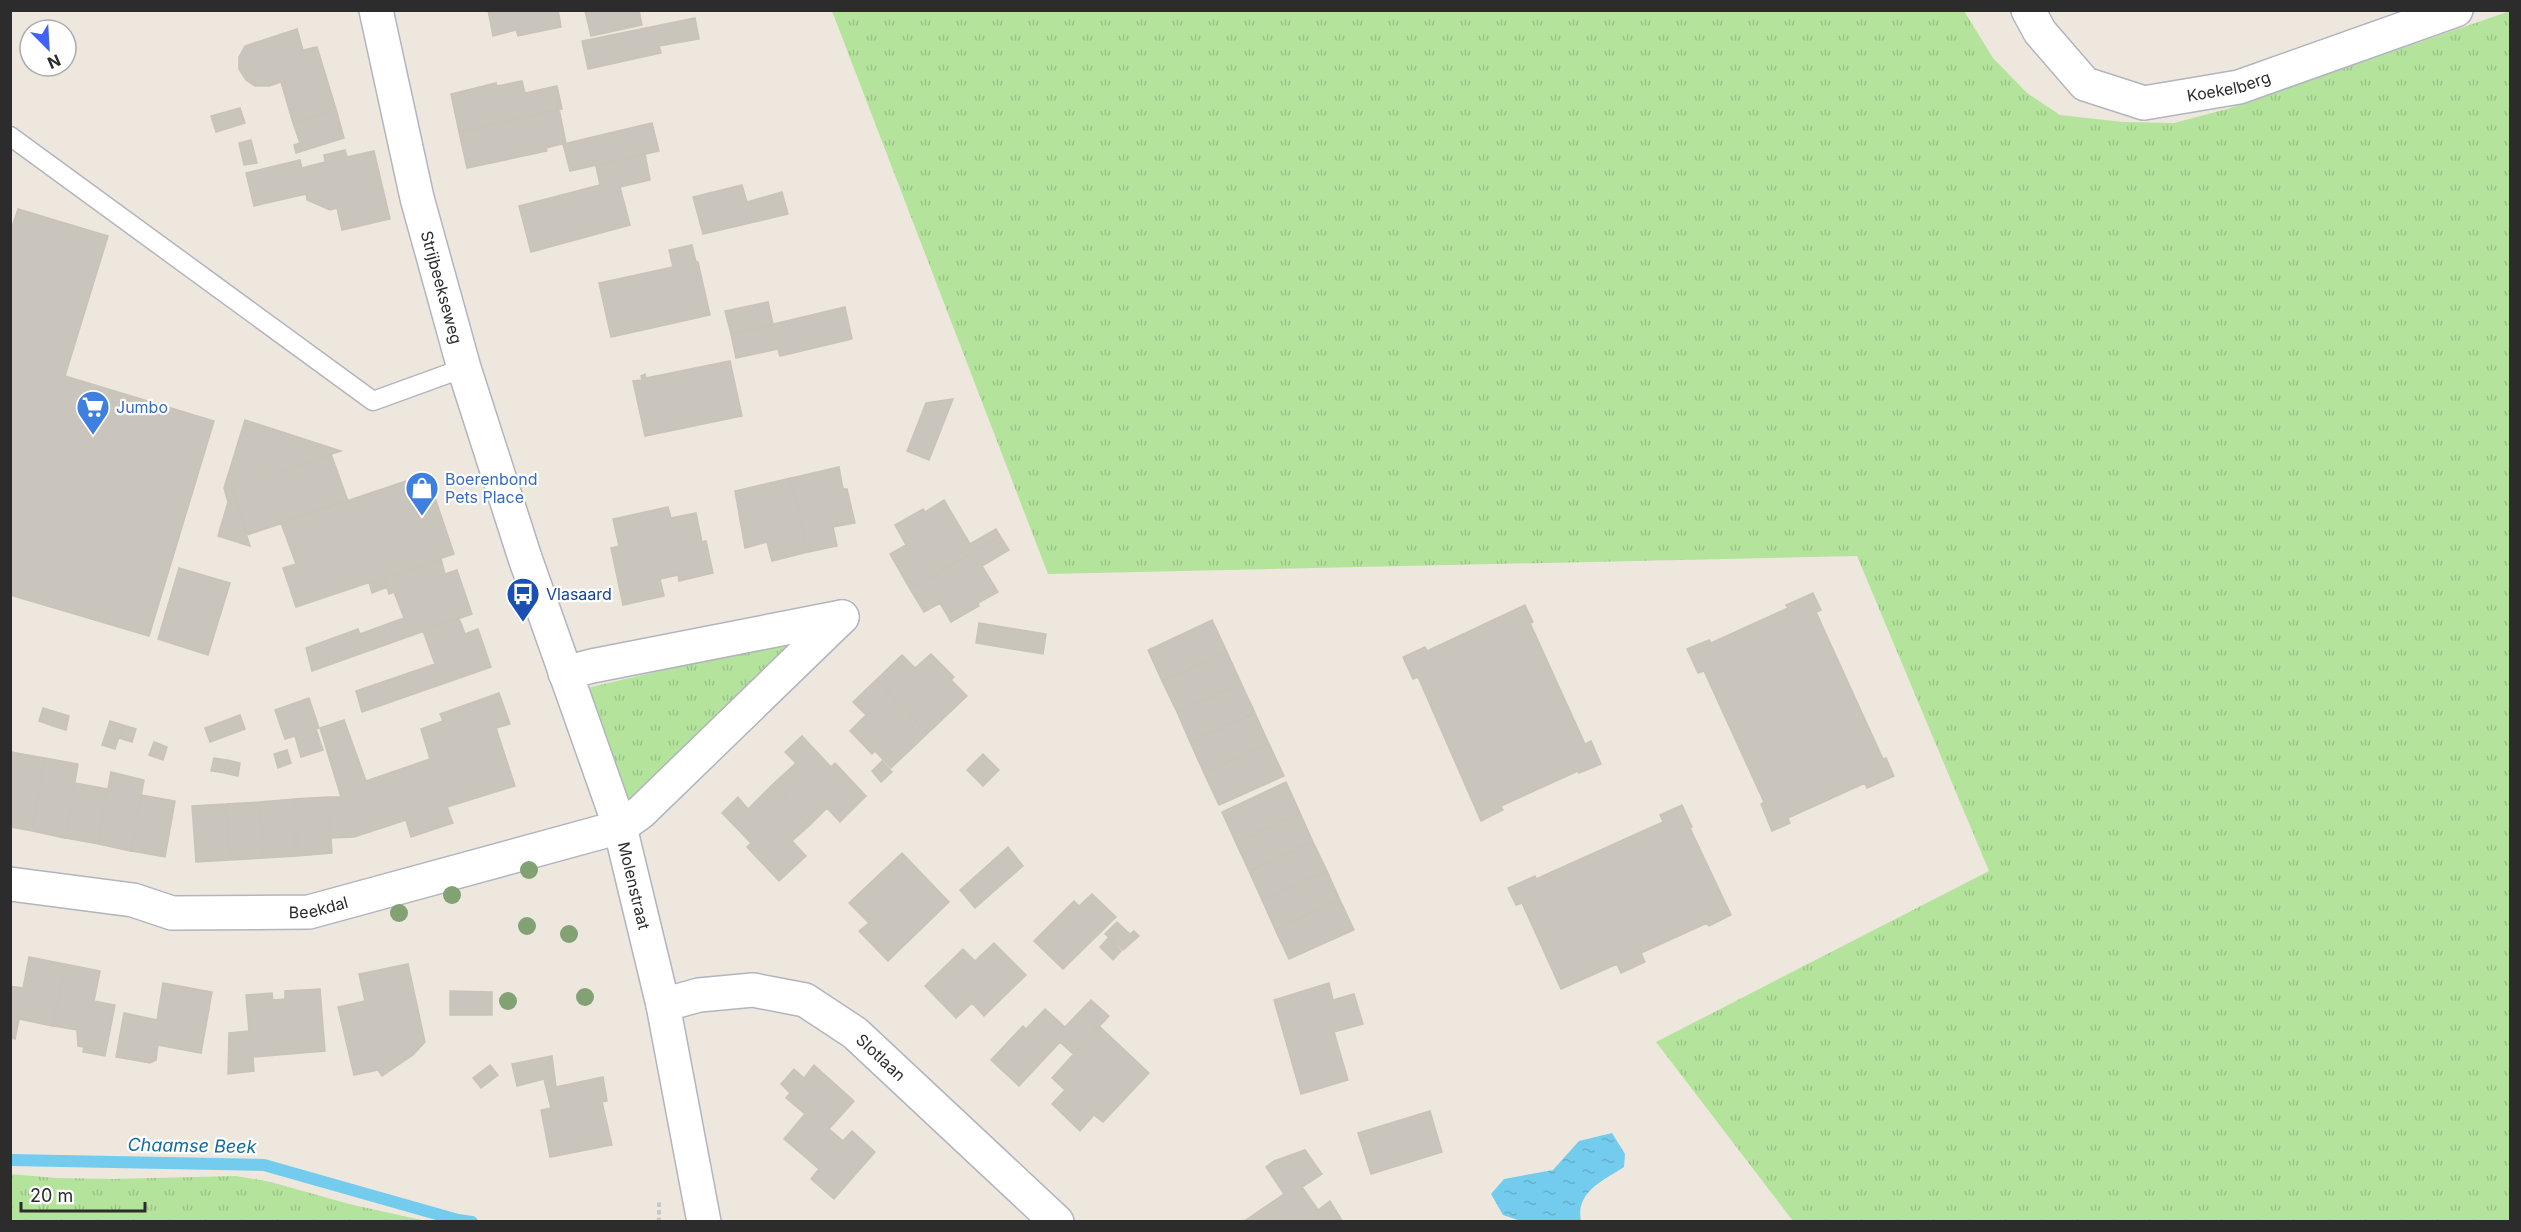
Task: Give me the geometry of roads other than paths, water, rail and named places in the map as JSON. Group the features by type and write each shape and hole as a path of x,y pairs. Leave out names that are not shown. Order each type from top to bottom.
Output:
{"street":[{"name":"Strijbeekseweg","path":"376,10 417,198 464,368 525,558"},
{"name":"Koekelberg","path":"2028,10 2040,32 2085,84 2144,103 2239,87 2456,10"},
{"name":"Molenstraat","path":"525,558 620,827 663,1005 704,1221"},
{"path":"565,673 842,617 641,812 620,827"},
{"name":"Beekdal","path":"10,884 133,900 172,913 309,912 620,827"},
{"name":"Slotlaan","path":"663,1005 699,995 753,990 805,1000 855,1034 1057,1221"}],"lane":[{"path":"10,136 373,401 464,368"}],"water":[{"path":"1612,1133 1625,1154 1624,1167 1600,1182 1587,1195 1582,1202 1581,1221 1521,1221 1503,1215 1491,1194 1504,1179 1553,1170 1579,1141"}],"waterway":[{"name":"Chaamse Beek","path":"10,1160 264,1165 472,1222"}],"place":[{"name":"Jumbo","path":"93,436"},
{"name":"Boerenbond Pets Place","path":"422,517"},
{"name":"Vlasaard","path":"523,623"}]}
